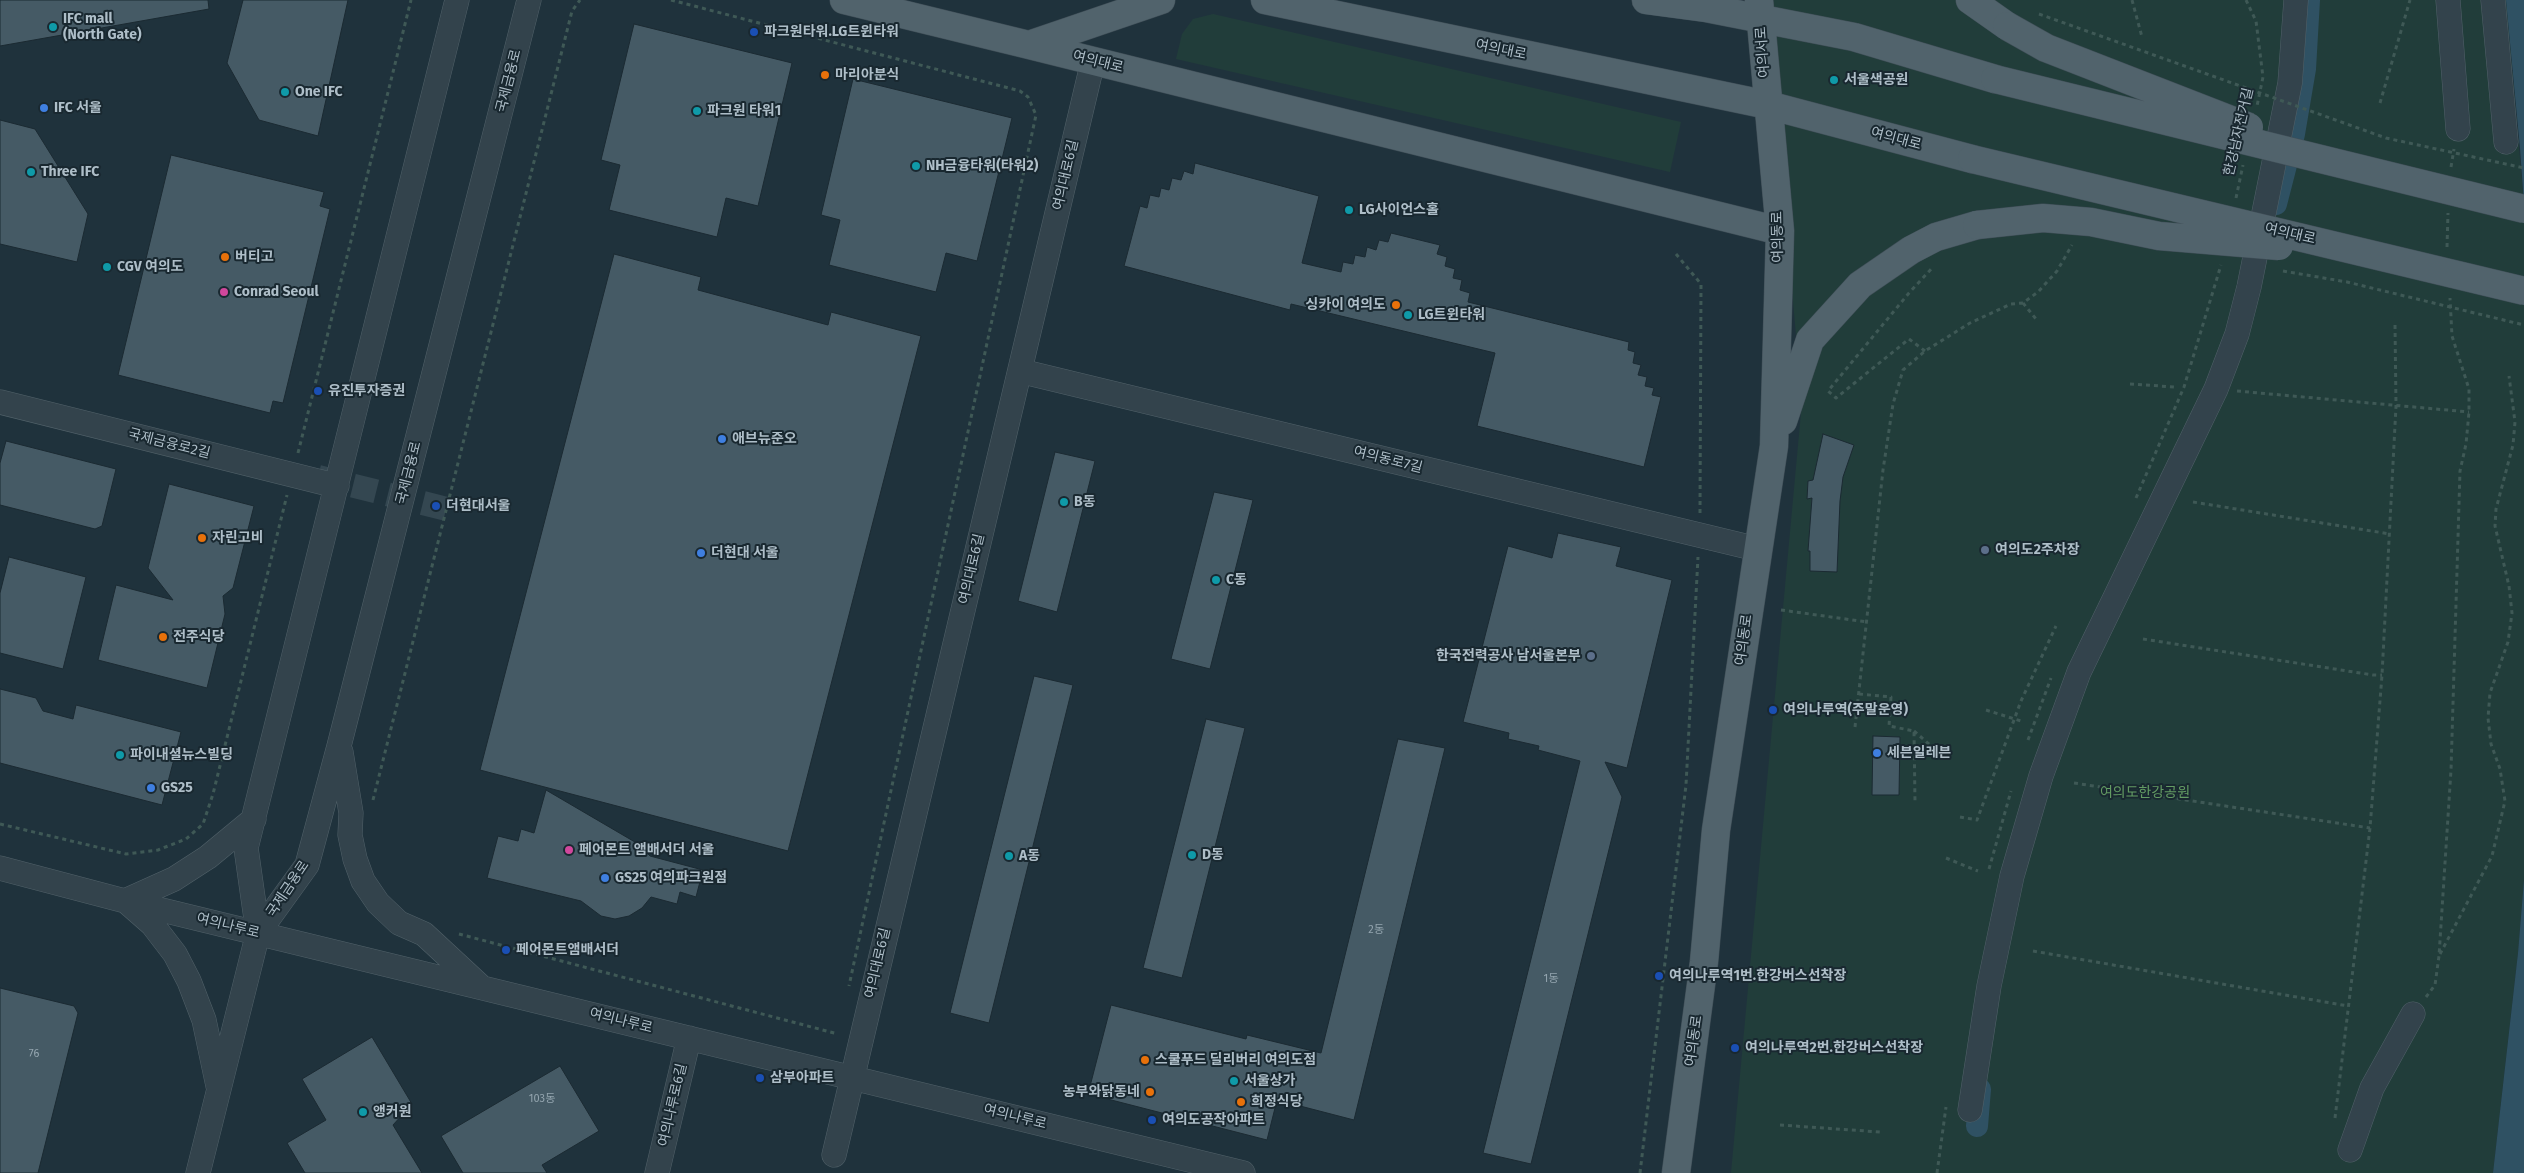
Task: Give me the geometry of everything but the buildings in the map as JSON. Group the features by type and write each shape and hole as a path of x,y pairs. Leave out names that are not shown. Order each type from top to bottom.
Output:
{"main road":[{"name":"여의대로","path":"844,0 1780,231"},
{"name":"여의대로","path":"1029,45 1161,0"},
{"name":"여의대로","path":"1266,0 1768,105 1972,158 2524,291"},
{"path":"1646,0 1760,9 1994,78 2524,210"},
{"path":"1970,0 2007,26 2046,48 2343,165"},
{"name":"여의서로","path":"1760,9 1768,105"},
{"name":"여의동로","path":"1676,1173 1704,962 1716,830 1774,446 1780,231 1768,105"},
{"path":"1774,446 1810,340 1860,285 1936,237 1978,225 2043,218 2092,222 2159,236 2364,252"}],"street":[{"name":"국제금융로","path":"258,933 246,848 457,0"},
{"name":"국제금융로","path":"198,1173 258,933 307,865 529,0"},
{"path":"1970,1110 1989,986 2012,876 2041,776 2079,672 2216,390 2237,334 2252,277 2290,83 2296,0"},
{"path":"2448,0 2458,129"},
{"path":"2493,0 2506,142"},
{"name":"여의대로6길","path":"834,1155 1093,61"},
{"name":"여의동로7길","path":"1020,370 1757,549"},
{"name":"국제금융로2길","path":"0,402 337,486"},
{"path":"339,746 351,813 350,834 353,851 363,881 378,903 399,923 424,934 480,986"},
{"path":"219,1088 204,1020 189,980 175,954 152,924 125,901 174,879 208,857 254,819"},
{"name":"여의나루로","path":"0,868 125,901 1244,1173"},
{"path":"2350,1150 2372,1088 2413,1014"},
{"name":"여의나루로6길","path":"657,1173 689,1038"}],"path":[{"path":"0,824 126,854 158,850 186,839 203,824 213,794 411,0"},
{"path":"371,806 569,21 572,11 580,0"},
{"path":"671,0 1020,91 1028,97 1036,115 848,987"},
{"path":"2132,0 2142,36"},
{"name":"한강남자전거길","path":"2246,0 2256,21 2263,77 2255,115"},
{"path":"2380,104 2410,0"},
{"path":"2035,13 2386,138 2524,168"},
{"path":"2450,177 2458,129"},
{"name":"한강남자전거길","path":"2234,207 2244,162"},
{"path":"2447,248 2448,212"},
{"path":"1855,727 1883,470 1893,404 1903,370 1925,351 1970,323 2012,304 2023,302 2038,292 2057,271 2072,246"},
{"path":"1640,1173 1686,785 1699,534 1700,284 1676,254"},
{"path":"2220,270 2222,260"},
{"path":"1925,351 1909,339 1836,398 1828,390 1909,293 1938,262"},
{"path":"2347,282 2524,326"},
{"path":"2413,1014 2435,985 2439,956 2451,770 2460,471 2466,444 2469,389 2452,336 2450,297"},
{"path":"2023,302 2036,319"},
{"path":"2335,1120 2370,828 2382,675 2396,406 2395,324"},
{"path":"2439,956 2492,856 2505,801 2500,769 2491,744 2488,718 2490,693 2508,642 2512,613 2510,586 2495,526 2496,509 2509,467 2514,438 2514,399 2509,376"},
{"path":"2130,384 2175,387"},
{"path":"2216,390 2469,412"},
{"path":"2193,502 2390,534"},
{"path":"1781,610 1867,622"},
{"path":"1960,817 1977,820 2014,719 2056,626"},
{"path":"2143,639 2382,675"},
{"path":"1859,694 1891,697 1889,726 1914,731 1945,758"},
{"path":"1986,710 2021,721"},
{"path":"1914,731 1915,802"},
{"path":"2074,784 2370,828"},
{"path":"1946,858 1978,871"},
{"path":"454,933 838,1036 840,1026"},
{"path":"2033,951 2348,1006"},
{"path":"1780,1125 1880,1132"}],"green space":[{"name":"여의도한강공원","path":"1766,0 2506,0 2524,204 2524,880 2518,953 2493,1173 1731,1173 1802,402"},
{"path":"1213,14 1681,122 1670,172 1176,59 1182,34 1193,19"}],"water":[{"path":"2506,0 2524,0 2524,204 2520,148"},
{"path":"2524,880 2524,1173 2493,1173 2518,953"}],"waterway":[{"path":"2276,204 2294,134 2305,69 2309,0"},
{"path":"1977,1126 1980,1089"}],"tunnel":[{"path":"318,477 455,511"}],"place":[{"name":"IFC mall (North Gate)","path":"53,27"},
{"name":"파크원타워.LG트윈타워","path":"754,32"},
{"name":"마리아분식","path":"825,75"},
{"name":"서울색공원","path":"1834,80"},
{"name":"One IFC","path":"285,92"},
{"name":"IFC 서울","path":"44,108"},
{"name":"파크원 타워1","path":"697,111"},
{"name":"NH금융타워(타워2)","path":"916,166"},
{"name":"Three IFC","path":"31,172"},
{"name":"LG사이언스홀","path":"1349,210"},
{"name":"버티고","path":"225,257"},
{"name":"CGV 여의도","path":"107,267"},
{"name":"Conrad Seoul","path":"224,292"},
{"name":"싱카이 여의도","path":"1396,305"},
{"name":"LG트윈타워","path":"1408,315"},
{"name":"유진투자증권","path":"318,391"},
{"name":"애브뉴준오","path":"722,439"},
{"name":"B동","path":"1064,502"},
{"name":"더현대서울","path":"436,506"},
{"name":"자린고비","path":"202,538"},
{"name":"여의도2주차장","path":"1985,550"},
{"name":"더현대 서울","path":"701,553"},
{"name":"C동","path":"1216,580"},
{"name":"전주식당","path":"163,637"},
{"name":"한국전력공사 남서울본부","path":"1591,656"},
{"name":"여의나루역(주말운영)","path":"1773,710"},
{"name":"세븐일레븐","path":"1877,753"},
{"name":"파이내셜뉴스빌딩","path":"120,755"},
{"name":"GS25","path":"151,788"},
{"name":"페어몬트 앰배서더 서울","path":"569,850"},
{"name":"D동","path":"1192,855"},
{"name":"A동","path":"1009,856"},
{"name":"GS25 여의파크원점","path":"605,878"},
{"name":"페어몬트앰배서더","path":"506,950"},
{"name":"여의나루역1번.한강버스선착장","path":"1659,976"},
{"name":"여의나루역2번.한강버스선착장","path":"1735,1048"},
{"name":"스쿨푸드 딜리버리 여의도점","path":"1145,1060"},
{"name":"삼부아파트","path":"760,1078"},
{"name":"서울상가","path":"1234,1081"},
{"name":"농부와닭동네","path":"1150,1092"},
{"name":"희정식당","path":"1241,1102"},
{"name":"앵커원","path":"363,1112"},
{"name":"여의도공작아파트","path":"1152,1120"}]}
